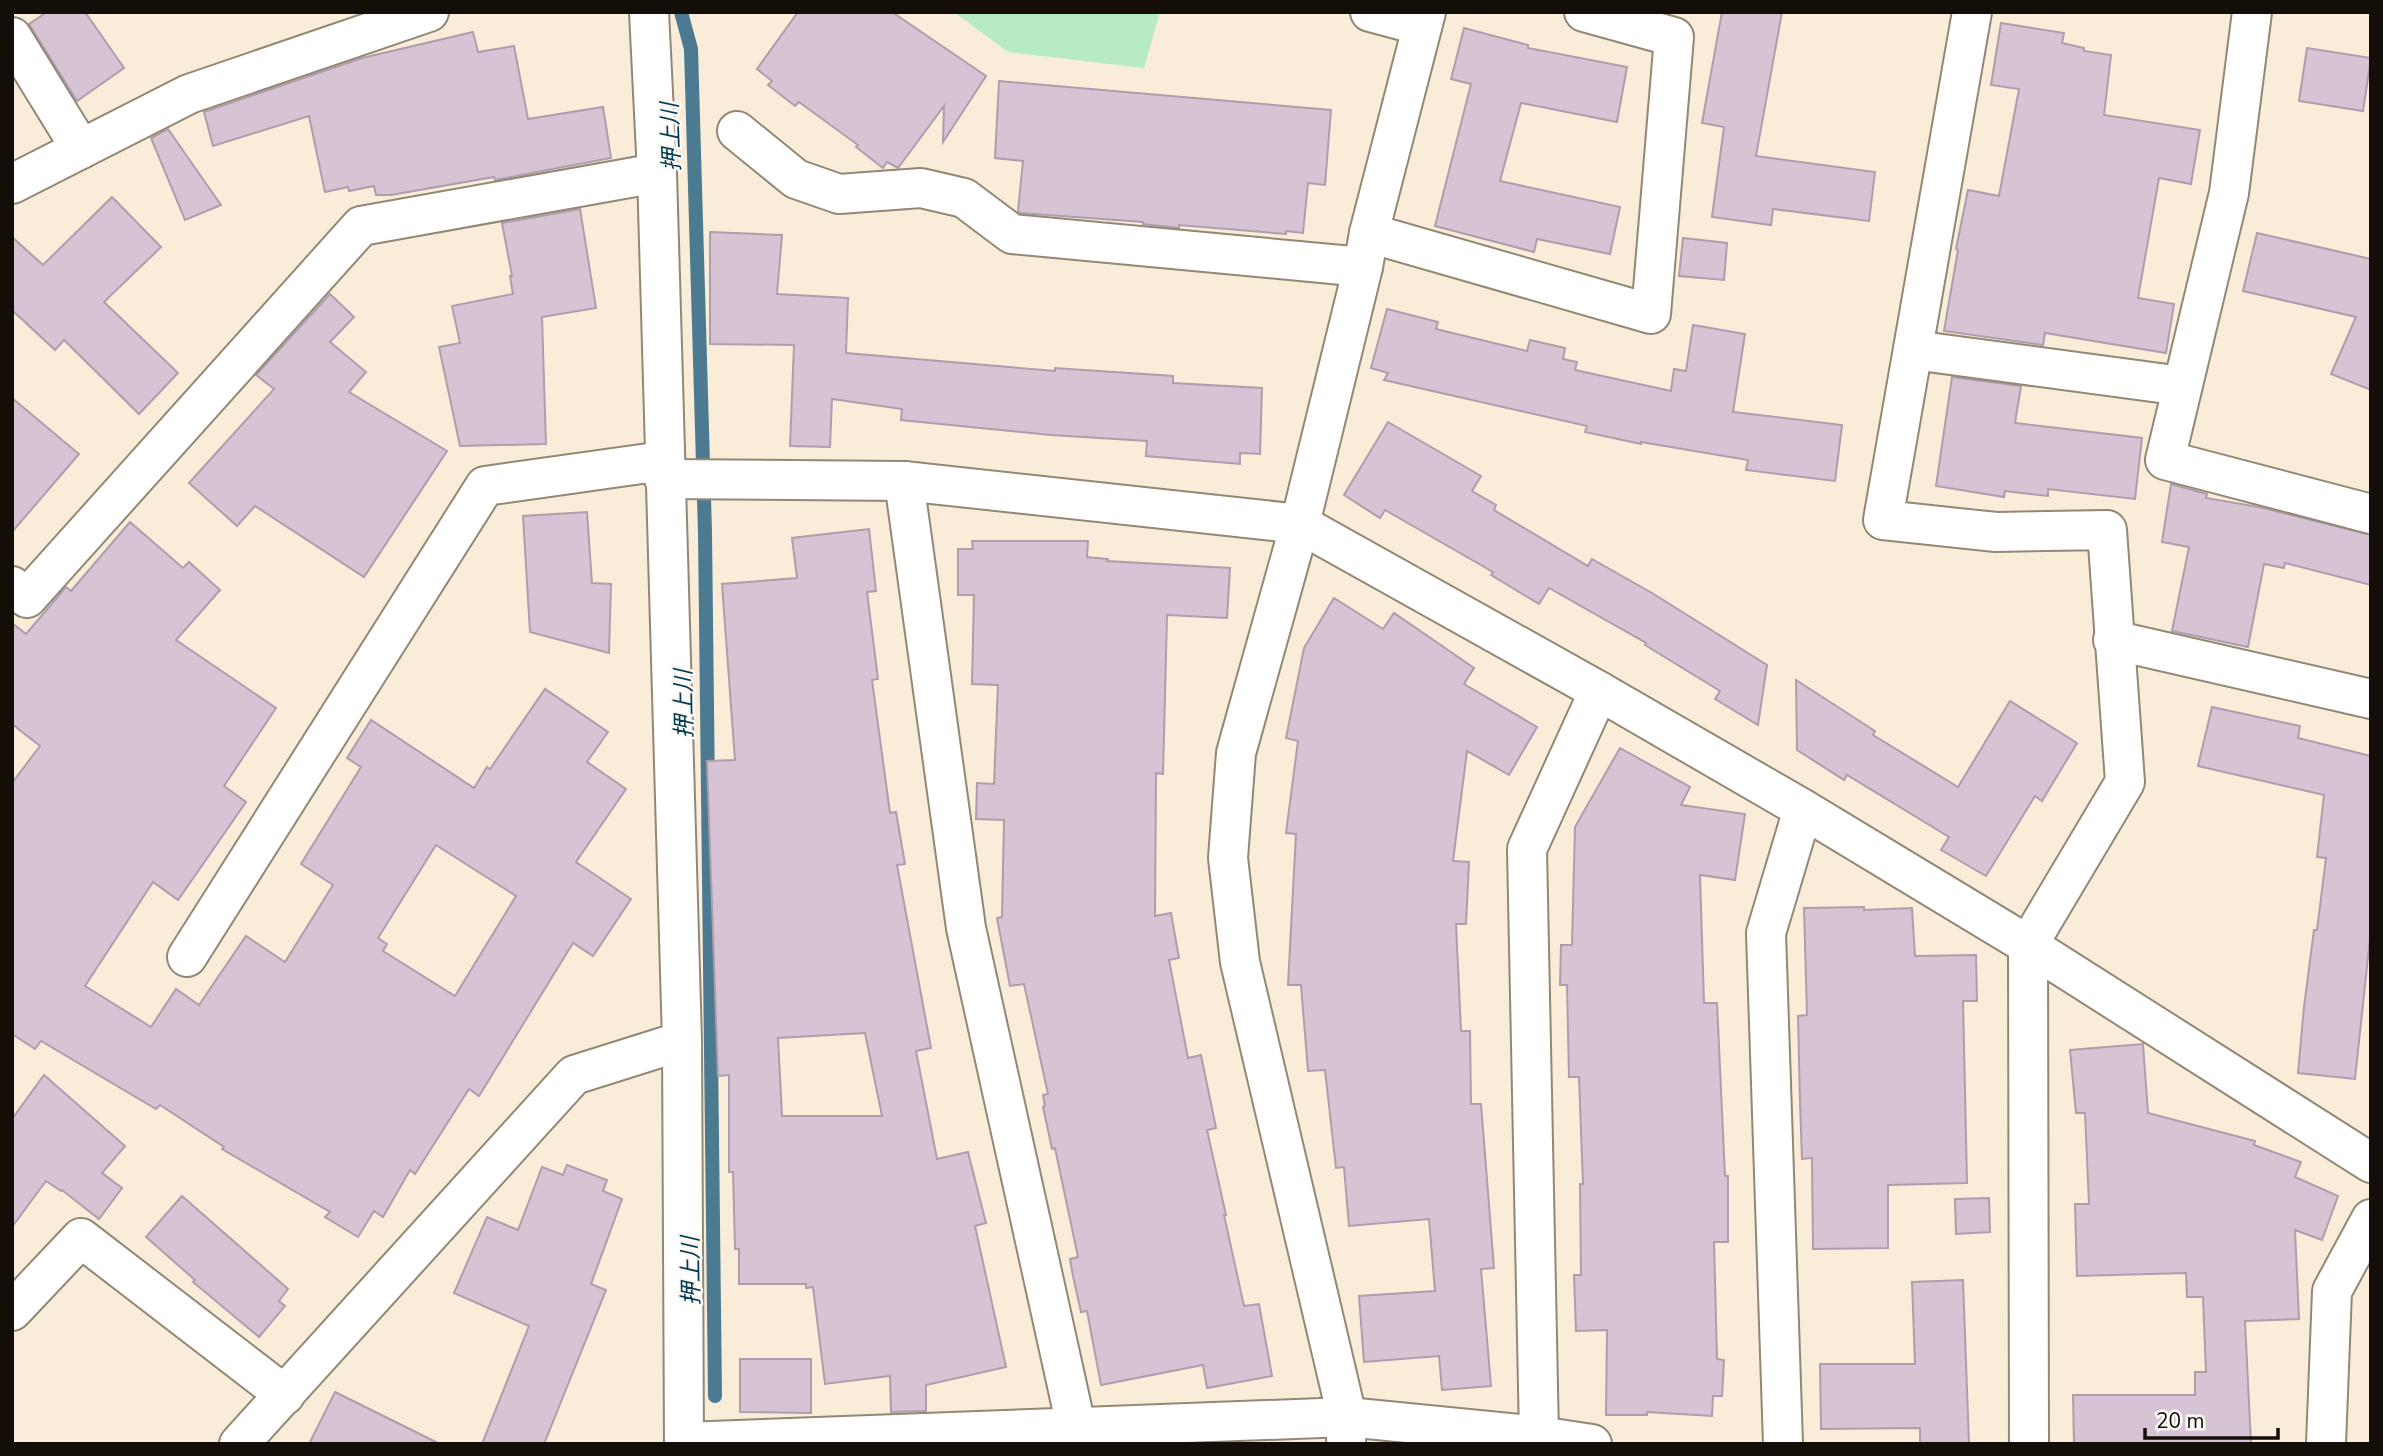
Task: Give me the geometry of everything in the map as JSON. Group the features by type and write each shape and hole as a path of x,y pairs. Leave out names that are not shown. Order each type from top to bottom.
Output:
{"street":[{"path":"12,184 189,94 429,12"},
{"path":"649,12 657,173 682,1041 684,1443 1076,1426 1539,1436 1592,1444"},
{"path":"1346,1430 1240,962 1228,859 1236,753 1300,524 1424,19 1370,12"},
{"path":"737,131 796,179 839,194 921,188 964,198 1012,234 1366,250 1651,314 1674,37 1584,12"},
{"path":"1972,12 1884,520 1996,532 2107,530 2125,782 2028,945 2029,1444"},
{"path":"2252,12 2229,193 2165,460 2371,514"},
{"path":"12,37 81,149"},
{"path":"12,586 27,597 361,226 657,173"},
{"path":"1913,350 2182,386"},
{"path":"187,957 485,486 664,470 904,481 1300,524 1803,809 2028,945 2371,1163"},
{"path":"904,481 966,929 1076,1426"},
{"path":"2113,640 2371,699"},
{"path":"1539,1436 1527,849 1599,691"},
{"path":"1783,1444 1766,933 1803,809"},
{"path":"239,1444 575,1075 682,1041"},
{"path":"2326,1444 2332,1292 2371,1219"},
{"path":"12,1311 81,1238 285,1395"}],"green space":[{"path":"954,12 1160,12 1144,68 1008,52"}],"building":[{"path":"47,12 85,12 124,68 77,101 29,24"},
{"path":"798,12 892,12 986,76 943,142 944,106 898,168 887,162 883,168 856,147 858,145 799,102 795,106 768,85 772,81 757,69"},
{"path":"1722,12 1782,12 1756,156 1875,172 1869,221 1773,209 1771,225 1712,217 1724,127 1702,123"},
{"path":"2001,23 2064,33 2062,43 2084,48 2084,51 2111,55 2104,115 2200,130 2191,184 2159,178 2138,298 2174,304 2166,353 2045,333 2043,345 1944,331 1968,190 1999,196 2019,89 1991,85"},
{"path":"1464,28 1528,45 1528,48 1627,67 1617,122 1521,103 1500,181 1620,207 1610,254 1537,239 1534,252 1435,226 1471,84 1451,79"},
{"path":"473,32 478,52 514,46 528,119 603,107 611,158 495,180 494,177 391,195 376,195 374,186 349,191 348,187 325,192 309,116 213,146 204,112 362,58"},
{"path":"2307,48 2371,58 2363,111 2299,101"},
{"path":"999,81 1331,110 1325,185 1308,183 1303,233 1179,225 1179,228 1143,222 1020,213 1018,211 1023,161 995,158"},
{"path":"168,129 221,205 185,220 151,138"},
{"path":"112,197 161,247 104,302 178,373 139,414 64,340 55,350 12,310 12,237 43,265"},
{"path":"580,209 596,308 542,317 546,444 460,446 439,347 460,343 452,306 513,294 502,223"},
{"path":"710,232 782,235 777,294 848,298 846,353 1055,371 1055,368 1173,376 1173,383 1262,388 1260,454 1240,453 1240,464 1146,456 1147,441 1051,435 901,420 902,409 832,399 830,447 790,446 794,345 710,344"},
{"path":"2257,233 2371,259 2371,390 2331,374 2356,317 2243,291"},
{"path":"1683,238 1727,243 1724,280 1679,276"},
{"path":"330,294 354,317 330,342 366,372 349,392 447,451 364,577 255,506 237,526 189,483 274,389 256,375"},
{"path":"1387,309 1438,322 1436,329 1527,351 1530,340 1565,348 1563,359 1577,362 1575,370 1671,391 1674,369 1686,371 1693,325 1745,334 1733,412 1842,425 1835,481 1746,470 1748,460 1641,444 1585,432 1587,426 1384,380 1388,373 1371,368"},
{"path":"1952,377 2021,386 2015,423 2142,438 2135,499 2048,489 2048,496 2005,491 2004,497 1936,486"},
{"path":"12,398 79,454 12,532"},
{"path":"1388,422 1481,476 1472,491 1496,505 1494,510 1588,566 1592,559 1652,593 1767,665 1758,725 1715,699 1720,691 1645,645 1646,643 1549,588 1539,604 1491,575 1493,572 1385,510 1380,518 1344,495"},
{"path":"2171,484 2207,494 2206,498 2259,507 2371,535 2371,585 2285,563 2284,568 2264,564 2248,647 2172,631 2189,547 2162,542"},
{"path":"587,512 592,583 611,584 609,653 530,632 523,516"},
{"path":"130,522 183,568 189,562 220,590 176,640 276,708 224,786 246,802 178,900 153,882 85,986 151,1027 176,989 199,1005 246,936 285,962 333,885 301,864 361,767 347,758 371,720 474,788 545,689 608,732 587,762 626,789 576,862 631,899 593,956 573,943 479,1096 469,1089 415,1174 410,1170 383,1217 374,1211 358,1237 325,1217 330,1212 222,1149 224,1147 160,1105 156,1109 41,1041 35,1049 12,1034 12,783 40,746 12,724 12,623 26,634 66,587 71,591","holes":["436,845 516,896 455,996 383,951 387,944 378,938"]},
{"path":"869,529 876,591 867,592 878,679 872,680 890,813 896,812 905,864 897,865 931,1048 916,1051 937,1159 968,1152 986,1223 975,1226 1006,1367 926,1385 926,1411 891,1412 890,1376 825,1384 813,1287 806,1288 806,1284 739,1284 739,1249 735,1249 733,1172 729,1172 729,1075 718,1076 707,761 735,760 722,584 797,578 792,538","holes":["865,1033 882,1116 782,1116 778,1038"]},
{"path":"972,541 1088,541 1087,557 1108,559 1107,561 1230,568 1227,618 1167,615 1163,774 1156,773 1155,916 1171,913 1179,958 1169,960 1188,1058 1201,1055 1216,1128 1207,1130 1244,1306 1259,1304 1272,1376 1207,1388 1203,1365 1101,1385 1087,1311 1081,1312 1073,1276 1070,1259 1078,1257 1055,1148 1052,1149 1043,1107 1043,1095 1048,1094 1024,984 1010,986 997,918 1002,917 1004,820 976,819 977,783 994,784 998,685 972,684 974,595 958,595 958,549 973,549"},
{"path":"1334,598 1383,629 1394,613 1474,668 1464,684 1537,727 1509,775 1467,751 1453,861 1469,862 1466,924 1456,924 1461,1031 1470,1031 1471,1104 1481,1104 1494,1268 1481,1269 1491,1386 1442,1390 1439,1356 1364,1362 1359,1296 1435,1291 1429,1219 1349,1226 1344,1167 1336,1168 1325,1070 1308,1071 1301,985 1288,985 1296,834 1286,833 1298,741 1286,738 1304,648"},
{"path":"1796,680 1875,731 1873,735 1958,787 2010,701 2077,743 2042,801 2035,796 1986,876 1941,850 1949,837 1847,775 1844,780 1797,750"},
{"path":"2212,707 2300,726 2298,738 2371,756 2371,929 2355,1079 2298,1073 2314,930 2317,930 2326,858 2317,857 2324,795 2198,766"},
{"path":"1620,748 1690,787 1681,805 1745,814 1735,880 1700,875 1704,1003 1717,1003 1725,1176 1728,1176 1728,1242 1714,1242 1717,1359 1724,1360 1722,1396 1713,1396 1712,1416 1647,1412 1647,1415 1606,1415 1607,1330 1576,1331 1574,1275 1581,1275 1580,1184 1583,1184 1579,1077 1569,1077 1567,985 1560,985 1561,945 1572,945 1575,827"},
{"path":"1864,907 1864,910 1912,908 1915,956 1976,955 1977,1001 1963,1001 1967,1183 1888,1185 1888,1248 1813,1249 1812,1158 1802,1159 1800,1102 1798,1016 1807,1015 1804,908"},
{"path":"2143,1044 2148,1113 2255,1141 2254,1145 2301,1162 2295,1177 2338,1196 2322,1240 2295,1230 2299,1319 2245,1321 2251,1444 2074,1444 2073,1395 2195,1395 2195,1372 2206,1372 2203,1297 2187,1297 2186,1273 2077,1276 2075,1204 2089,1204 2085,1113 2076,1113 2070,1050"},
{"path":"44,1075 125,1146 102,1173 122,1188 99,1219 46,1181 12,1227 12,1119"},
{"path":"567,1165 607,1180 603,1191 622,1199 591,1284 606,1290 544,1444 482,1444 529,1326 454,1293 487,1217 518,1230 542,1167 563,1175"},
{"path":"182,1196 288,1289 279,1301 285,1306 259,1337 193,1282 195,1280 146,1237"},
{"path":"1989,1198 1990,1232 1956,1234 1955,1199"},
{"path":"1963,1280 1969,1444 1920,1444 1920,1428 1821,1429 1820,1364 1915,1364 1912,1282"},
{"path":"740,1359 811,1359 811,1413 740,1412"},
{"path":"335,1392 440,1444 309,1444"}],"waterway":[{"name":"押上川","path":"681,12 691,49 705,533 715,1396"}]}
